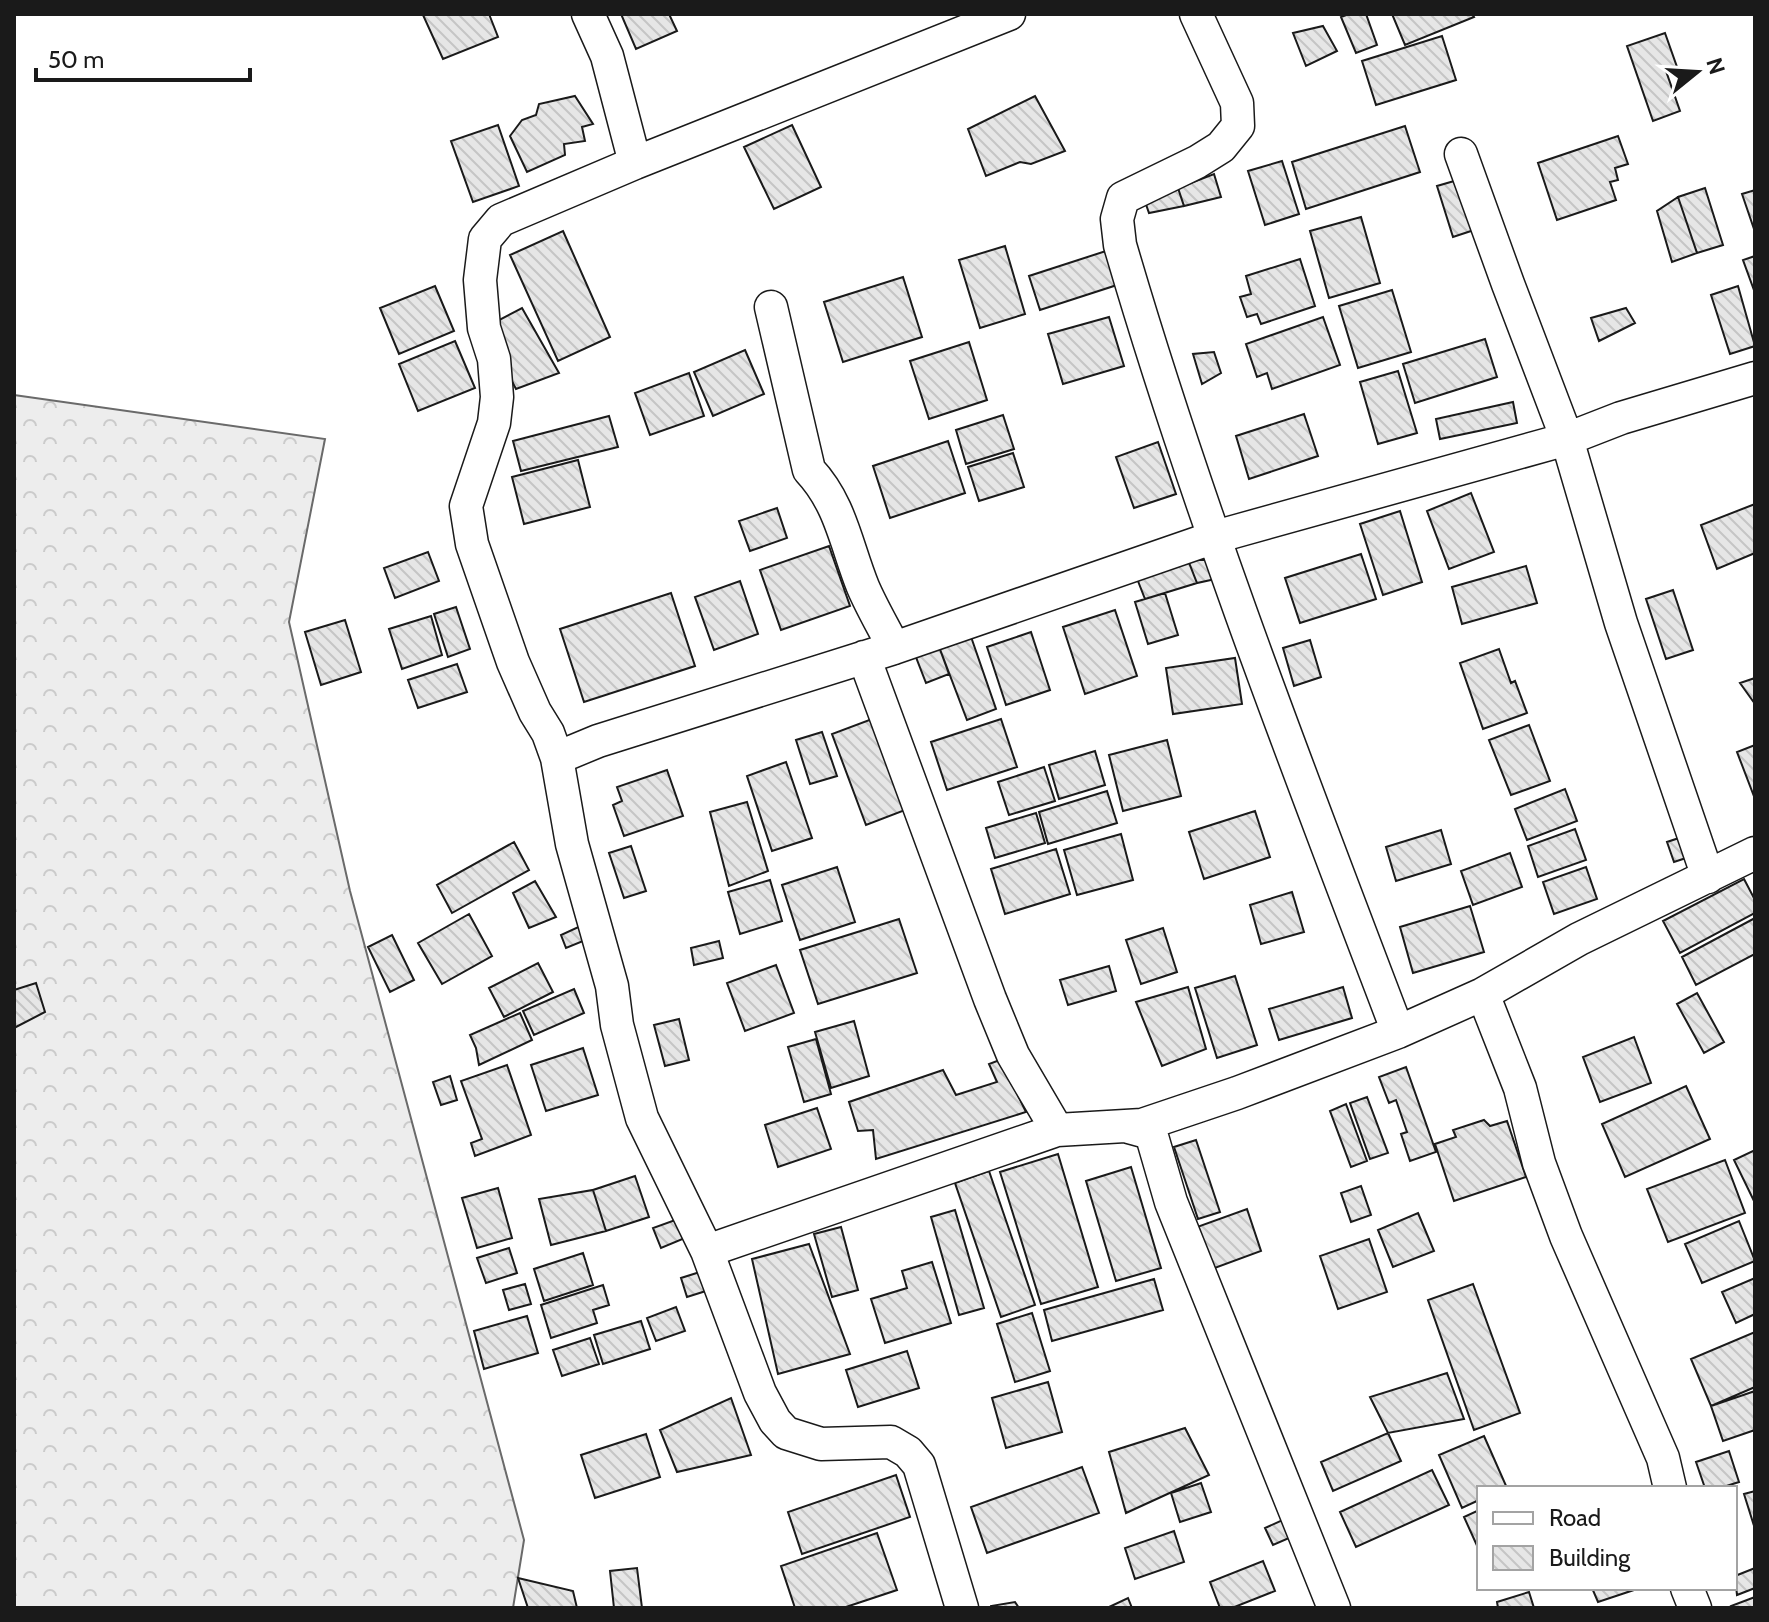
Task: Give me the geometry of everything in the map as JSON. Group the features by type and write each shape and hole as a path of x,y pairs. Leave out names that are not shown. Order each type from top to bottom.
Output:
{"street":[{"path":"588,14 607,56 635,163"},
{"path":"962,1608 919,1465 908,1452 891,1442 821,1444 786,1433 775,1421 760,1393 707,1251 642,1118 617,1025 612,986 572,844 557,758 513,662 472,544 466,506 494,423 497,397 494,359 484,328 480,280 485,239 501,220 635,163 1009,14"},
{"path":"1196,14 1237,103 1238,126 1221,147 1123,198 1117,219 1120,245 1141,316 1279,720 1398,1032"},
{"path":"1461,154 1567,439 1621,623 1708,877"},
{"path":"771,307 809,470 825,487 864,587 894,648"},
{"path":"557,758 598,741 894,648 1215,537 1567,439 1621,418 1755,378"},
{"path":"864,657 990,999 1013,1055 1057,1130"},
{"path":"707,1251 1057,1130 1142,1125 1398,1032 1483,994 1579,939 1755,853"},
{"path":"1483,994 1520,1088 1539,1163 1566,1236 1663,1458 1670,1486"},
{"path":"1129,1127 1151,1133 1171,1202 1334,1608"}],"green space":[{"path":"14,395 325,439 289,622 350,891 524,1540 513,1608 14,1608"}],"building":[{"path":"489,14 498,37 443,59 423,15"},
{"path":"621,14 669,14 677,31 636,49"},
{"path":"1366,14 1377,45 1356,53 1341,17"},
{"path":"1392,14 1472,14 1474,17 1405,45"},
{"path":"1323,26 1337,51 1306,66 1293,33"},
{"path":"1665,33 1677,67 1666,71 1680,111 1653,121 1627,46"},
{"path":"1442,36 1456,80 1376,105 1362,61"},
{"path":"575,96 593,124 582,127 585,141 564,144 565,155 527,172 510,136 522,120 536,115 539,104"},
{"path":"1035,96 1065,151 1031,164 1020,162 986,176 968,129"},
{"path":"498,125 519,186 473,202 451,141"},
{"path":"792,125 821,187 774,209 744,147"},
{"path":"1405,126 1420,172 1306,209 1292,162"},
{"path":"1618,136 1628,164 1615,168 1618,180 1610,182 1616,200 1557,220 1538,163"},
{"path":"1282,161 1299,214 1265,225 1248,171"},
{"path":"1214,174 1221,197 1184,206 1178,188"},
{"path":"1461,179 1477,229 1453,237 1437,186"},
{"path":"1178,188 1184,206 1149,213 1141,190"},
{"path":"1705,188 1723,245 1697,253 1678,197"},
{"path":"1755,190 1755,232 1742,194"},
{"path":"1678,197 1697,253 1672,262 1657,211"},
{"path":"1361,217 1380,283 1329,298 1310,231"},
{"path":"563,231 610,337 558,361 510,255"},
{"path":"1005,246 1025,314 980,328 959,260"},
{"path":"1109,250 1120,284 1040,310 1029,276"},
{"path":"1755,256 1755,293 1743,260"},
{"path":"1300,259 1315,306 1261,324 1257,314 1247,317 1240,297 1251,294 1246,276"},
{"path":"903,277 922,337 843,362 824,302"},
{"path":"435,286 454,331 399,354 380,308"},
{"path":"1738,286 1755,346 1730,354 1711,295"},
{"path":"1392,290 1411,352 1358,368 1339,306"},
{"path":"522,308 559,373 516,389 484,328"},
{"path":"1626,308 1635,323 1599,341 1591,318"},
{"path":"1109,317 1124,366 1063,384 1048,334"},
{"path":"1323,317 1340,365 1272,389 1267,373 1257,377 1246,344"},
{"path":"1485,339 1497,377 1415,403 1403,364"},
{"path":"455,341 475,388 418,411 399,364"},
{"path":"969,342 987,400 929,419 910,361"},
{"path":"745,350 764,394 713,416 694,372"},
{"path":"1214,352 1221,373 1202,384 1193,354"},
{"path":"1398,371 1417,433 1378,444 1360,382"},
{"path":"689,373 704,416 650,435 635,393"},
{"path":"1513,402 1517,423 1440,439 1436,419"},
{"path":"1304,414 1318,456 1249,479 1236,436"},
{"path":"1003,415 1014,449 966,464 956,430"},
{"path":"609,416 618,447 521,471 513,441"},
{"path":"948,441 965,493 890,518 873,466"},
{"path":"1158,442 1176,494 1134,508 1116,457"},
{"path":"1013,453 1024,487 979,501 968,467"},
{"path":"578,460 590,507 524,524 512,477"},
{"path":"1471,493 1494,552 1449,569 1427,511"},
{"path":"1755,504 1755,553 1717,569 1701,525"},
{"path":"777,508 787,538 750,551 739,521"},
{"path":"1400,511 1422,582 1383,595 1360,524"},
{"path":"829,546 850,606 781,630 760,570"},
{"path":"428,552 439,581 395,598 384,568"},
{"path":"1361,554 1376,599 1300,623 1285,578"},
{"path":"1188,560 1214,560 1220,578 1197,583"},
{"path":"1188,560 1197,583 1145,599 1136,576"},
{"path":"1526,566 1537,603 1462,624 1452,587"},
{"path":"740,581 758,634 714,650 695,597"},
{"path":"1673,590 1693,650 1666,659 1646,599"},
{"path":"671,593 695,666 584,702 560,629"},
{"path":"1165,593 1178,635 1148,644 1135,602"},
{"path":"456,607 470,649 448,657 434,614"},
{"path":"1115,610 1137,676 1085,694 1063,627"},
{"path":"431,616 442,655 402,669 389,629"},
{"path":"345,620 361,672 321,685 305,632"},
{"path":"969,631 996,709 967,720 938,644"},
{"path":"1031,632 1050,690 1006,705 987,647"},
{"path":"1310,640 1321,677 1294,686 1283,648"},
{"path":"938,644 949,674 926,683 914,652"},
{"path":"1499,649 1511,683 1515,681 1527,713 1483,729 1460,663"},
{"path":"1235,658 1242,704 1173,714 1166,668"},
{"path":"457,664 467,692 418,708 408,680"},
{"path":"1755,678 1755,704 1740,683"},
{"path":"880,716 913,807 866,825 832,734"},
{"path":"1001,719 1017,767 947,790 931,742"},
{"path":"1529,725 1550,781 1511,795 1489,740"},
{"path":"822,732 837,776 810,784 796,740"},
{"path":"1167,740 1181,796 1123,811 1109,755"},
{"path":"1755,745 1755,799 1737,752"},
{"path":"1095,751 1105,785 1059,799 1049,765"},
{"path":"786,762 812,838 772,851 747,776"},
{"path":"1044,767 1055,801 1009,815 998,782"},
{"path":"667,770 683,816 624,836 613,805 622,801 617,787"},
{"path":"1565,789 1577,821 1527,840 1515,809"},
{"path":"1107,791 1117,823 1048,844 1039,812"},
{"path":"747,802 768,871 729,886 710,812"},
{"path":"1255,811 1270,857 1204,879 1189,832"},
{"path":"1036,813 1045,843 995,858 986,828"},
{"path":"1575,829 1586,860 1538,877 1528,846"},
{"path":"1441,830 1451,864 1396,881 1386,847"},
{"path":"1121,834 1133,880 1077,895 1064,850"},
{"path":"1691,834 1698,854 1674,862 1667,842"},
{"path":"514,842 529,870 452,913 437,885"},
{"path":"631,846 646,891 624,898 609,853"},
{"path":"1056,849 1070,894 1005,914 991,869"},
{"path":"1510,853 1522,887 1473,905 1461,871"},
{"path":"837,867 855,922 800,940 782,885"},
{"path":"1586,867 1597,899 1554,914 1543,882"},
{"path":"1744,879 1755,900 1755,913 1680,953 1663,921"},
{"path":"770,880 782,921 740,934 728,892"},
{"path":"535,881 556,917 529,928 513,893"},
{"path":"1292,892 1304,932 1261,944 1250,905"},
{"path":"1470,906 1484,952 1413,973 1400,927"},
{"path":"469,914 492,956 442,984 418,943"},
{"path":"1755,918 1755,954 1696,985 1682,957"},
{"path":"899,919 917,973 818,1004 800,950"},
{"path":"587,923 593,937 566,948 561,935"},
{"path":"1163,928 1177,972 1141,984 1126,940"},
{"path":"392,935 414,980 390,992 368,947"},
{"path":"719,941 723,958 694,965 691,948"},
{"path":"538,963 553,992 504,1017 489,988"},
{"path":"776,965 794,1013 745,1031 727,983"},
{"path":"1109,966 1116,991 1068,1005 1060,980"},
{"path":"1235,976 1257,1045 1217,1058 1195,988"},
{"path":"36,983 45,1012 14,1028 14,990"},
{"path":"1188,987 1206,1049 1162,1066 1136,1002"},
{"path":"1343,987 1352,1018 1279,1040 1269,1009"},
{"path":"574,989 584,1013 534,1035 523,1011"},
{"path":"1697,993 1724,1042 1704,1053 1677,1004"},
{"path":"520,1013 532,1040 479,1065 470,1035"},
{"path":"679,1019 689,1060 665,1066 654,1025"},
{"path":"854,1021 869,1076 831,1088 815,1032"},
{"path":"1634,1037 1651,1083 1600,1102 1583,1057"},
{"path":"816,1039 831,1094 804,1102 788,1047"},
{"path":"583,1048 598,1095 546,1111 531,1065"},
{"path":"1013,1055 1013,1085 1026,1112 876,1159 873,1130 858,1131 849,1102 943,1070 956,1095 997,1082 989,1064"},
{"path":"507,1065 531,1135 475,1156 471,1143 482,1139 461,1081"},
{"path":"1406,1067 1436,1152 1410,1161 1401,1134 1407,1132 1396,1100 1389,1103 1379,1077"},
{"path":"450,1076 457,1100 441,1105 433,1082"},
{"path":"1686,1086 1710,1139 1625,1177 1602,1124"},
{"path":"1367,1097 1388,1153 1370,1159 1350,1103"},
{"path":"1346,1104 1367,1161 1351,1167 1330,1111"},
{"path":"817,1108 831,1149 778,1167 765,1125"},
{"path":"1484,1120 1490,1126 1507,1121 1526,1177 1454,1201 1435,1144 1456,1137 1453,1130"},
{"path":"1196,1140 1220,1212 1198,1219 1174,1147"},
{"path":"1755,1150 1755,1203 1734,1160"},
{"path":"1058,1154 1098,1287 1041,1304 1000,1172"},
{"path":"1725,1160 1745,1213 1668,1242 1647,1189"},
{"path":"1131,1167 1161,1268 1116,1281 1086,1181"},
{"path":"989,1171 1035,1305 1001,1317 955,1183"},
{"path":"635,1176 649,1217 606,1231 593,1190"},
{"path":"1361,1186 1371,1215 1351,1222 1341,1193"},
{"path":"498,1188 512,1238 477,1248 462,1198"},
{"path":"593,1190 606,1231 551,1245 539,1199"},
{"path":"1247,1209 1261,1251 1212,1269 1197,1227"},
{"path":"955,1210 984,1308 959,1315 931,1217"},
{"path":"1418,1213 1434,1251 1393,1267 1378,1230"},
{"path":"678,1219 685,1238 661,1248 653,1228"},
{"path":"1739,1221 1755,1261 1702,1283 1685,1244"},
{"path":"841,1227 858,1290 832,1297 814,1234"},
{"path":"1369,1239 1387,1292 1338,1309 1320,1256"},
{"path":"809,1244 850,1354 778,1374 752,1259"},
{"path":"509,1248 517,1273 486,1283 477,1258"},
{"path":"583,1253 593,1285 544,1301 534,1269"},
{"path":"932,1262 951,1323 885,1343 871,1299 907,1288 902,1271"},
{"path":"703,1271 709,1290 687,1297 681,1278"},
{"path":"1755,1278 1755,1314 1736,1323 1722,1292"},
{"path":"1154,1279 1163,1310 1052,1341 1044,1310"},
{"path":"525,1284 531,1304 509,1310 503,1290"},
{"path":"1473,1284 1520,1413 1474,1430 1428,1300"},
{"path":"603,1285 609,1305 593,1310 597,1323 551,1338 541,1305"},
{"path":"676,1307 685,1331 656,1341 647,1318"},
{"path":"1032,1313 1050,1371 1015,1382 997,1324"},
{"path":"527,1316 538,1353 484,1369 474,1331"},
{"path":"641,1321 650,1349 603,1364 594,1335"},
{"path":"1755,1332 1755,1387 1711,1406 1691,1359"},
{"path":"590,1338 599,1364 562,1376 553,1350"},
{"path":"907,1351 919,1388 858,1407 846,1370"},
{"path":"1447,1373 1464,1419 1388,1433 1370,1397"},
{"path":"1048,1382 1062,1432 1006,1448 992,1398"},
{"path":"1755,1391 1755,1430 1723,1441 1711,1406"},
{"path":"731,1398 751,1455 677,1472 660,1430"},
{"path":"1185,1428 1209,1475 1126,1513 1109,1452"},
{"path":"1388,1433 1401,1461 1333,1491 1321,1462"},
{"path":"646,1434 660,1477 595,1498 581,1455"},
{"path":"1484,1436 1506,1486 1477,1486 1477,1501 1462,1508 1439,1455"},
{"path":"1729,1451 1739,1482 1726,1486 1704,1486 1696,1462"},
{"path":"1082,1467 1099,1513 987,1553 971,1507"},
{"path":"1432,1470 1449,1505 1356,1547 1340,1512"},
{"path":"896,1475 910,1517 802,1554 788,1512"},
{"path":"1201,1483 1211,1512 1180,1522 1171,1493"},
{"path":"1755,1491 1755,1529 1744,1494"},
{"path":"1477,1511 1477,1546 1464,1517"},
{"path":"1287,1518 1296,1535 1273,1545 1265,1528"},
{"path":"1174,1531 1184,1562 1135,1579 1125,1548"},
{"path":"877,1533 897,1590 843,1608 795,1608 781,1566"},
{"path":"1263,1561 1275,1591 1232,1608 1220,1608 1210,1582"},
{"path":"637,1568 642,1608 614,1608 610,1571"},
{"path":"1755,1568 1755,1588 1737,1595 1737,1575"},
{"path":"518,1578 573,1591 577,1608 528,1608"},
{"path":"1593,1590 1634,1590 1598,1602"},
{"path":"1529,1592 1534,1608 1498,1608 1497,1602"},
{"path":"1755,1597 1755,1608 1731,1606"},
{"path":"1128,1598 1132,1608 1107,1608"},
{"path":"1015,1602 1019,1608 991,1608 991,1606"}]}
